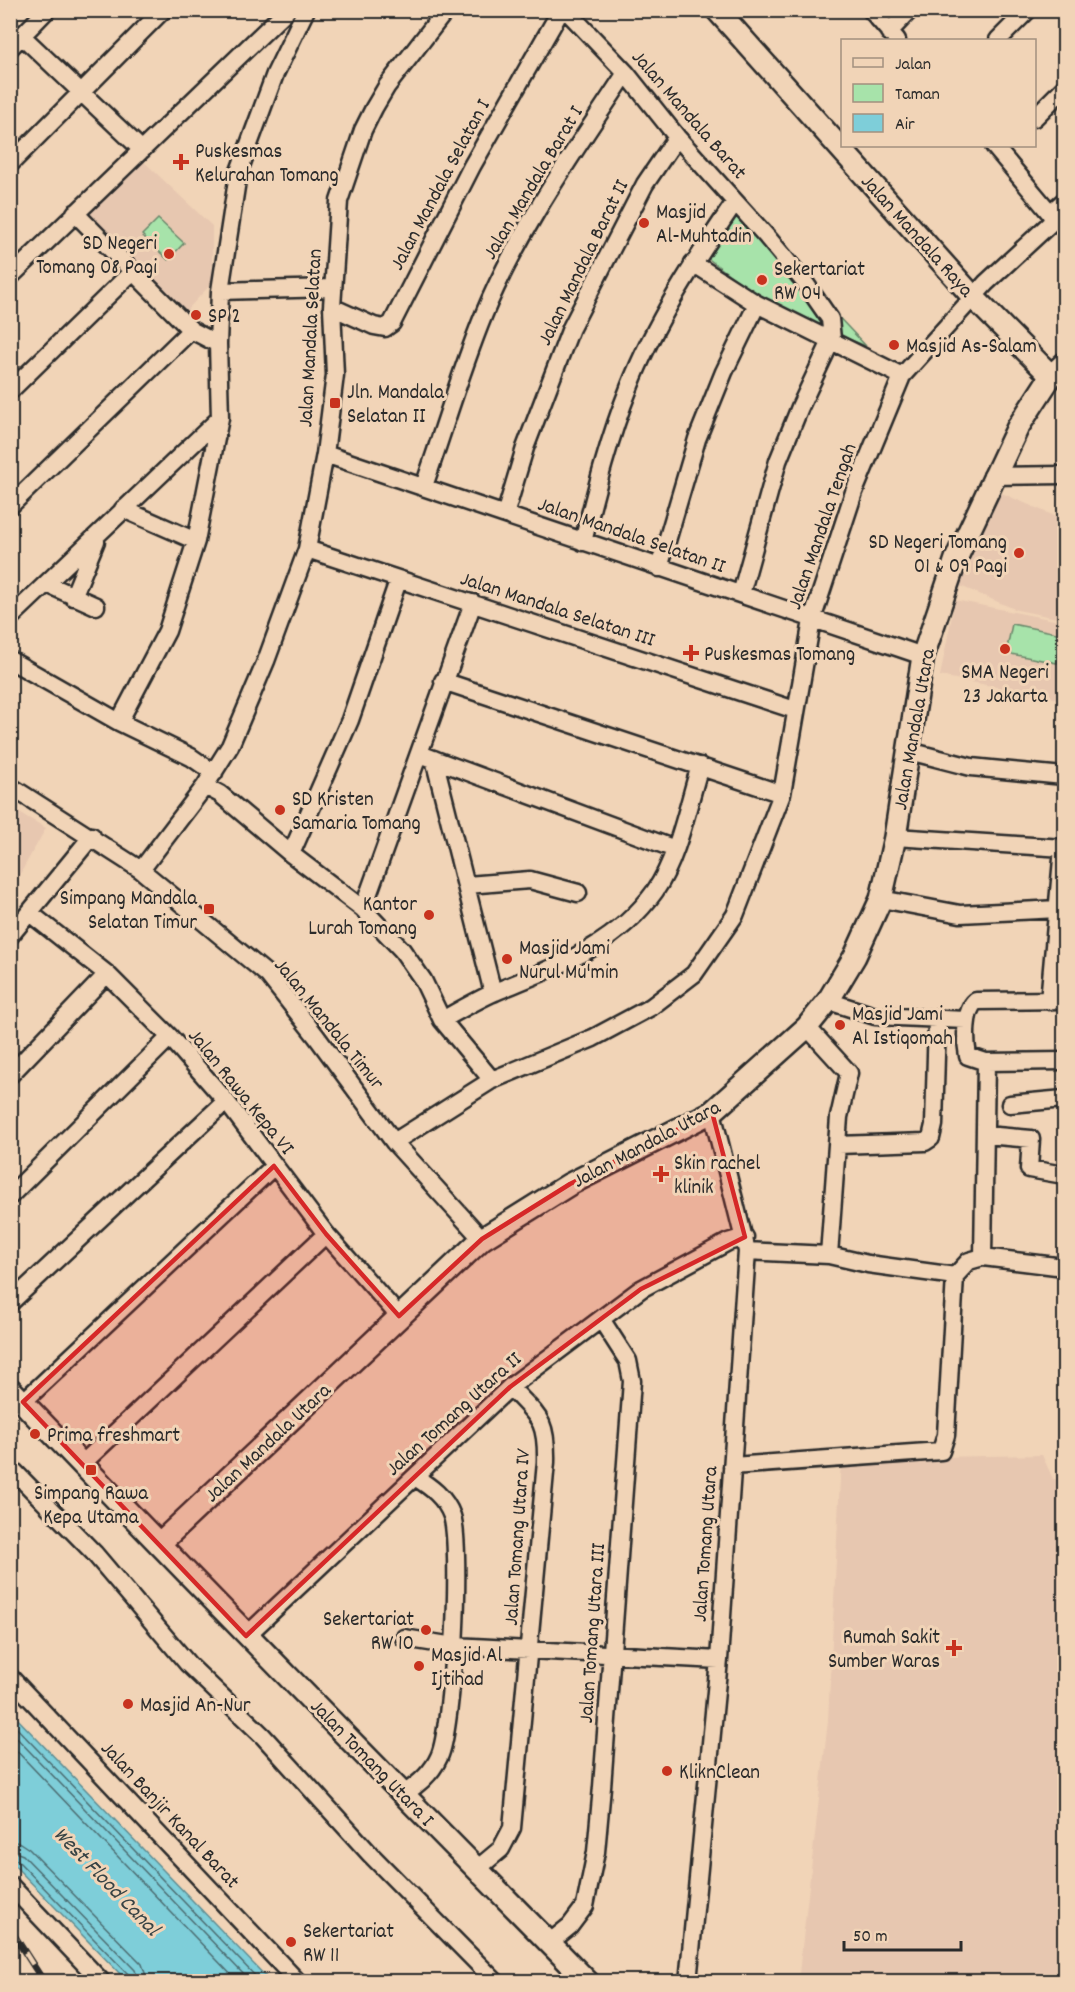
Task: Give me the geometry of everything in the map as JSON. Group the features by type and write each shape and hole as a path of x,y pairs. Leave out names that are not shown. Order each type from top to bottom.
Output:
{"street":[{"path":"47,10 16,42 81,92 142,150"},
{"path":"10,164 163,10"},
{"path":"10,276 287,10"},
{"path":"119,722 166,631 196,541 220,418 218,344 220,291 238,174 275,74 306,10"},
{"name":"Jalan Mandala Selatan","path":"141,870 210,780 244,718 307,549 326,454 335,375 332,306 339,201 363,130 387,86 446,10"},
{"name":"Jalan Mandala Barat","path":"563,10 626,73 677,137 803,280 827,313 832,327 832,339"},
{"name":"Jalan Mandala Selatan I","path":"332,306 374,326 385,328 392,323 472,165 563,10"},
{"name":"Jalan Mandala Raya","path":"717,10 974,298 1058,370"},
{"path":"871,10 893,36 910,10"},
{"path":"999,39 1028,10"},
{"name":"Jalan Mandala Barat I","path":"424,486 484,314 504,271 534,213 626,73"},
{"path":"1036,117 1065,88"},
{"name":"Jalan Mandala Barat II","path":"505,514 525,448 571,328 645,184 677,137"},
{"path":"1000,148 1056,217"},
{"path":"583,542 605,455 629,386 693,263 735,201"},
{"name":"Jalan Mandala Tengah","path":"394,1142 492,1080 593,1038 651,1008 694,974 735,915 782,794 812,620 854,492 902,376 974,298 1056,217 1065,201"},
{"path":"75,213 190,330 218,344"},
{"path":"693,263 757,304 832,339 902,376"},
{"path":"10,391 133,271"},
{"path":"220,291 333,288"},
{"path":"659,568 697,439 724,372 757,304"},
{"path":"10,506 190,330"},
{"path":"741,594 778,461 832,339"},
{"name":"Jalan Mandala Utara","path":"159,1544 482,1239 570,1184 712,1112 807,1027 828,1001 855,956 881,899 895,837 923,656 956,559 1018,427 1058,370"},
{"path":"10,618 220,418"},
{"name":"Jalan Mandala Selatan II","path":"326,454 923,656"},
{"path":"993,476 1065,475"},
{"path":"123,509 196,541"},
{"path":"73,597 100,531"},
{"name":"Jalan Mandala Selatan III","path":"307,549 398,581 473,603 795,710"},
{"path":"291,855 350,720 398,581"},
{"path":"47,584 96,606"},
{"path":"363,909 427,757 443,681 473,603"},
{"path":"10,660 119,722 190,756 220,794 291,855 363,909 402,950 423,980 442,1020 492,1080"},
{"path":"443,681 782,794"},
{"path":"909,751 971,767 1065,776"},
{"path":"427,757 675,849"},
{"path":"427,757 467,885 493,993"},
{"path":"442,1020 493,993 566,964 619,929 655,891 675,849 700,766"},
{"name":"Jalan Mandala Timur","path":"10,786 92,836 141,870 267,975 316,1036 394,1142 482,1239"},
{"path":"10,936 31,915 92,836"},
{"path":"895,837 1064,848 1058,909 1057,1000 976,1001 972,1004 966,1020 968,1056 986,1062 1065,1061"},
{"path":"467,885 530,880 578,893"},
{"path":"881,899 960,914 1058,909"},
{"name":"Jalan Rawa Kepa VI","path":"31,915 107,974 170,1037 226,1101 326,1234 399,1317"},
{"path":"10,1075 107,974"},
{"path":"828,1001 876,1016 966,1020"},
{"path":"838,1145 925,1142 931,1138 934,1125 937,1020"},
{"path":"807,1027 849,1073 839,1117 829,1255"},
{"path":"10,1196 170,1037"},
{"path":"983,1257 986,1062"},
{"path":"1010,1104 1065,1099"},
{"path":"10,1303 226,1101"},
{"name":"Jalan Tomang Utara","path":"688,1982 719,1660 746,1244 712,1112"},
{"path":"986,1135 1031,1139 1029,1169 1065,1175"},
{"path":"17,1395 274,1166"},
{"path":"82,1464 326,1234"},
{"name":"Jalan Tomang Utara II","path":"246,1636 510,1387 641,1289 728,1242 746,1244"},
{"path":"746,1244 955,1276"},
{"path":"732,1466 894,1452 937,1454 945,1447 955,1276 969,1261 983,1257 1020,1259 1065,1267"},
{"name":"Jalan Tomang Utara III","path":"549,1943 570,1926 585,1906 596,1852 613,1653 632,1382 628,1362 601,1319"},
{"name":"Jalan Tomang Utara IV","path":"477,1869 501,1849 512,1828 530,1648 546,1445 545,1428 541,1421 510,1387"},
{"name":"Jalan Tomang Utara I","path":"17,1395 246,1636 405,1793 588,1982"},
{"path":"10,1467 94,1553 188,1664 263,1736 364,1847 495,1982"},
{"path":"405,1793 425,1778 439,1757 444,1741 454,1646 458,1544 452,1515 435,1490 415,1478"},
{"path":"404,1638 454,1646 530,1648 719,1660"},
{"name":"Jalan Banjir Kanal Barat","path":"10,1677 298,1982"},
{"path":"10,1885 102,1982"}],"highlighted area":[{"path":"712,1112 745,1237 641,1289 510,1387 246,1636 23,1402 274,1166 326,1234 399,1316 482,1239 570,1184"}],"shaded area":[{"name":"SD Negeri Tomang 08 Pagi","path":"138,156 212,226 212,283 186,311 83,214"},
{"name":"SD Negeri Tomang 01 & 09 Pagi","path":"999,492 1064,520 1064,601 1057,618 1017,610 958,585"},
{"name":"SMA Negeri 23 Jakarta","path":"955,600 1064,622 1064,700 940,676"},
{"path":"11,808 46,828 11,890"},
{"name":"Rumah Sakit Sumber Waras","path":"1042,1455 1053,1479 1064,1480 1064,1981 798,1982 828,1721 841,1459"}],"green space":[{"path":"740,213 866,346 821,328 754,293 702,254"},
{"path":"158,219 184,243 168,260 142,235"},
{"path":"1012,624 1062,634 1057,663 1006,653"}],"water":[{"name":"West Flood Canal","path":"10,1712 270,1981 127,1981 11,1862"}],"railway":[{"path":"10,1929 44,1982"}],"place":[{"name":"Puskesmas Kelurahan Tomang","path":"181,162"},
{"name":"Masjid Al-Muhtadin","path":"644,223"},
{"name":"SD Negeri Tomang 08 Pagi","path":"169,254"},
{"name":"Sekertariat RW 04","path":"762,280"},
{"name":"SP 2","path":"196,315"},
{"name":"Masjid As-Salam","path":"894,345"},
{"name":"Jln. Mandala Selatan II","path":"335,403"},
{"name":"SD Negeri Tomang 01 & 09 Pagi","path":"1019,553"},
{"name":"SMA Negeri 23 Jakarta","path":"1005,649"},
{"name":"Puskesmas Tomang","path":"691,653"},
{"name":"SD Kristen Samaria Tomang","path":"280,810"},
{"name":"Simpang Mandala Selatan Timur","path":"209,909"},
{"name":"Kantor Lurah Tomang","path":"429,915"},
{"name":"Masjid Jami Nurul Mu'min","path":"507,959"},
{"name":"Masjid Jami Al Istiqomah","path":"840,1025"},
{"name":"Skin rachel klinik","path":"661,1174"},
{"name":"Prima freshmart","path":"35,1434"},
{"name":"Simpang Rawa Kepa Utama","path":"91,1470"},
{"name":"Sekertariat RW 10","path":"426,1630"},
{"name":"Rumah Sakit Sumber Waras","path":"954,1648"},
{"name":"Masjid Al Ijtihad","path":"419,1666"},
{"name":"Masjid An-Nur","path":"128,1704"},
{"name":"KliknClean","path":"667,1771"},
{"name":"Sekertariat RW 11","path":"291,1942"}]}
